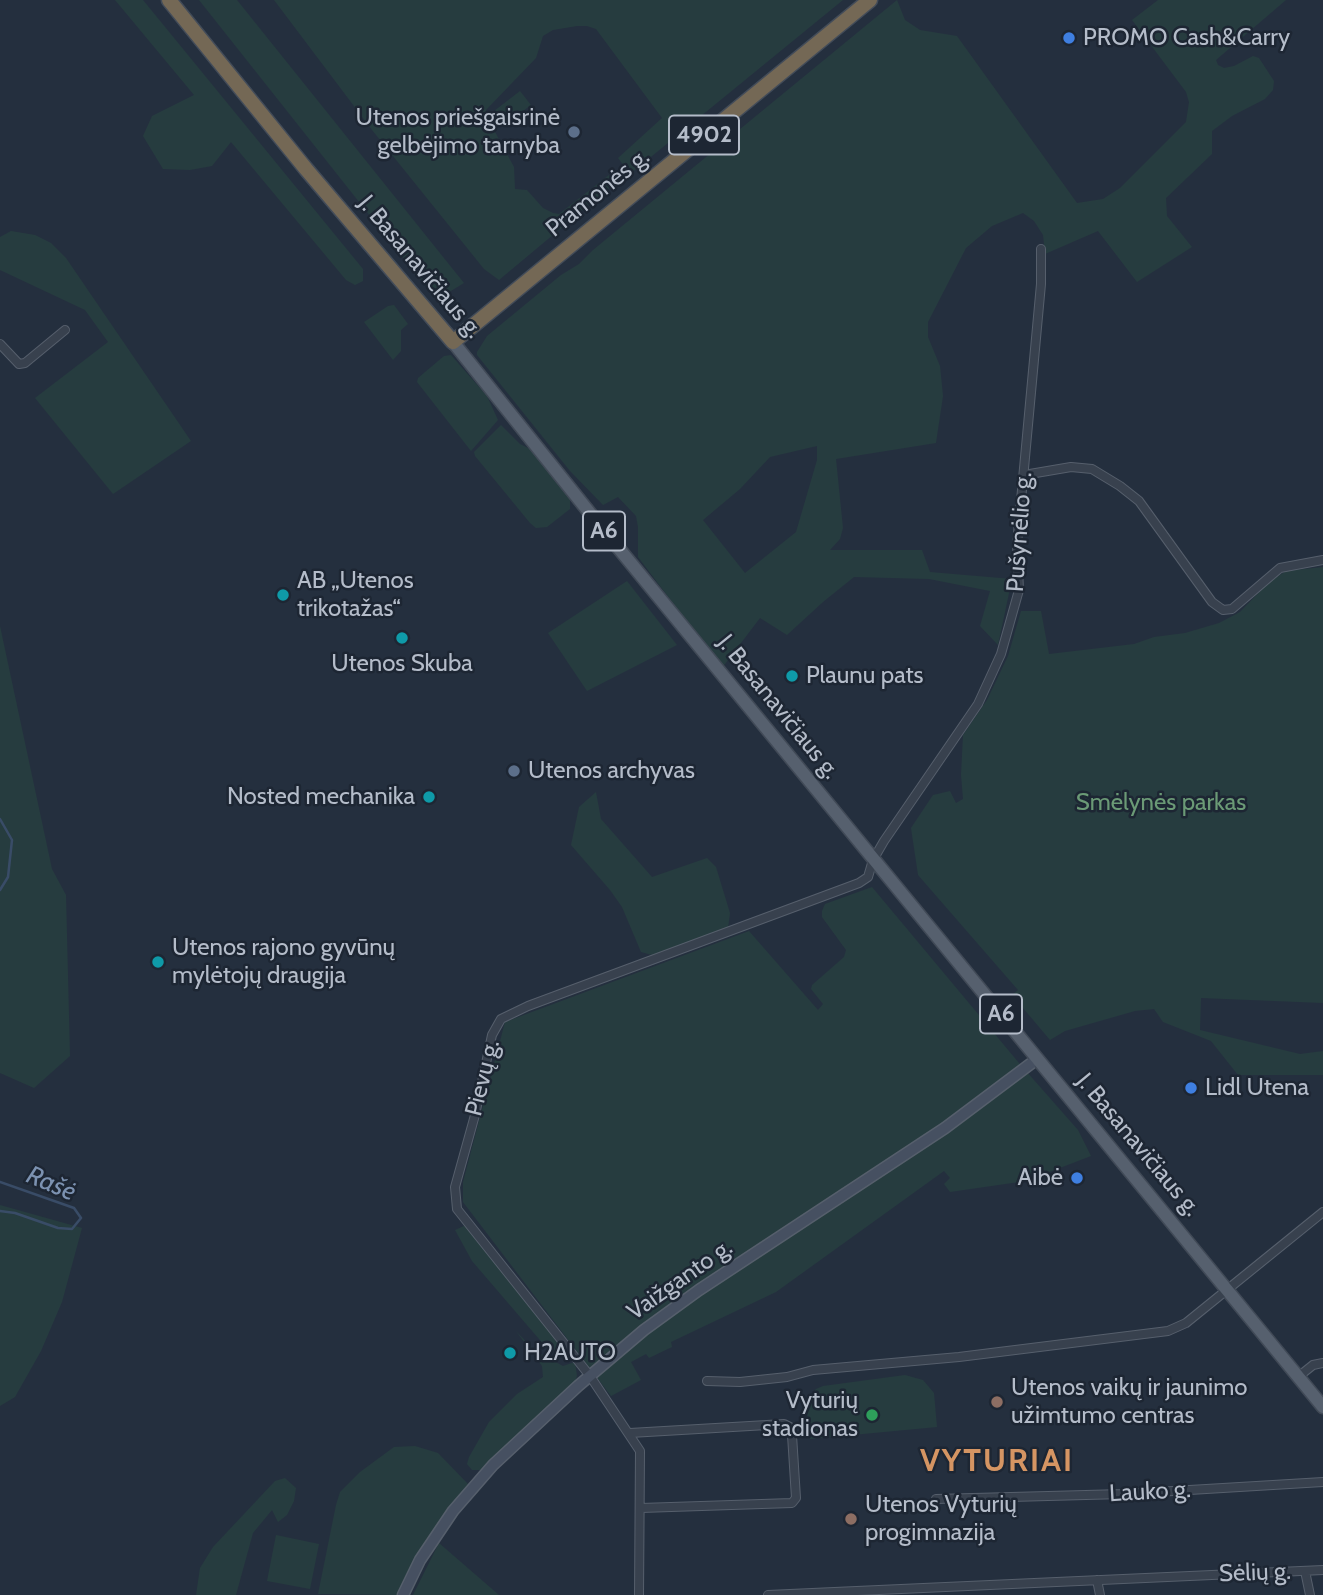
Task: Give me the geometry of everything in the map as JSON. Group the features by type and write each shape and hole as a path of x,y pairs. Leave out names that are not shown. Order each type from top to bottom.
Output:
{"highway":[{"name":"J. Basanavičiaus g.","path":"169,0 306,169 453,342"},
{"name":"Pramonės g.","path":"453,342 870,0"}],"main road":[{"name":"J. Basanavičiaus g.","path":"453,342 873,860 1323,1407"},
{"name":"Vaižganto g.","path":"403,1595 420,1560 477,1482 590,1376 699,1290 945,1128 1037,1059"}],"street":[{"name":"Pušynėlio g.","path":"873,860 978,704 1001,654 1019,590 1017,544 1041,284 1041,249"},
{"path":"0,344 19,364 25,363 65,330"},
{"path":"1024,475 1071,467 1092,469 1120,485 1139,501 1212,602 1223,610 1231,608 1280,568 1323,560"},
{"name":"Pievų g.","path":"639,1595 640,1451 590,1376 457,1209 455,1188 475,1115 492,1035 501,1019 528,1006 859,883 868,877 873,860"},
{"path":"707,1381 740,1382 787,1377 813,1370 959,1357 1168,1331 1186,1323 1323,1212"},
{"path":"1298,1377 1313,1365 1323,1363"},
{"path":"630,1433 784,1424 790,1427 792,1435 796,1497 792,1503 641,1508"},
{"name":"Lauko g.","path":"936,1499 1136,1493 1323,1482"},
{"name":"Sėlių g.","path":"768,1595 954,1591 1097,1580 1323,1570"},
{"path":"1305,1571 1310,1595"},
{"path":"1097,1580 1100,1595"}],"green space":[{"path":"115,0 143,0 363,269 363,281 355,285 346,280 231,142 212,166 190,170 163,169 143,136 152,116 194,95"},
{"path":"199,0 237,0 464,283 441,297 432,294"},
{"path":"274,0 843,0 630,174 618,158 662,118 596,29 577,26 553,30 543,36 536,58 486,110 487,117 514,167 515,189 527,190 543,208 559,214 609,175 614,184 499,280 484,269 372,130"},
{"path":"897,0 905,20 920,30 957,36 1077,203 1103,199 1120,188 1186,122 1189,102 1186,92 1132,20 1158,0 1286,0 1216,60 1218,65 1224,68 1253,56 1259,58 1274,81 1273,90 1265,99 1232,116 1212,131 1212,154 1166,198 1167,216 1192,247 1137,282 1098,231 1045,254 1043,235 1034,221 1023,213 992,226 966,248 928,322 928,337 940,366 943,396 936,443 836,459 843,528 840,539 830,550 922,550 930,572 1012,579 998,645 980,626 990,591 929,579 854,577 787,635 760,618 722,668 638,557 636,516 618,497 603,505 570,471 477,355 487,336","holes":["817,446 817,460 796,532 745,573 703,520 740,489 770,457"]},
{"path":"520,91 531,105 505,125 494,111"},
{"path":"11,231 35,235 51,243 66,258 191,441 113,494 35,398 108,342 85,310 0,270 0,237"},
{"path":"394,305 408,324 401,330 401,351 393,360 364,322"},
{"path":"451,355 487,396 498,420 471,451 417,382 418,378 444,356"},
{"path":"501,425 520,444 532,450 570,496 570,509 547,527 536,528 530,523 475,456 474,452"},
{"name":"Smėlynės parkas","path":"1323,567 1323,1003 1201,998 1200,1030 1300,1054 1323,1051 1323,1075 1238,1075 1211,1041 1163,1022 1154,1009 1135,1011 1065,1031 1050,1040 1012,995 1018,990 918,875 911,828 933,795 950,791 956,803 963,799 963,735 987,700 1008,656 1021,611 1041,611 1049,654 1134,644 1219,623 1240,612 1269,582 1286,571"},
{"path":"627,581 677,645 587,691 548,633"},
{"path":"0,626 52,869 66,895 70,1056 34,1088 0,1073"},
{"path":"596,792 601,819 652,877 707,858 716,867 730,913 728,928 652,955 641,952 622,907 571,845 579,807"},
{"path":"872,887 1078,1130 1091,1156 1026,1181 950,1192 944,1184 950,1178 944,1171 776,1292 671,1342 672,1347 649,1358 646,1354 631,1362 641,1380 611,1396 463,1202 463,1182 505,1022 749,931 818,1010 823,1004 811,989 812,985 844,957 846,950 822,917 825,904"},
{"path":"0,1205 82,1228 62,1302 41,1351 15,1397 0,1406"},
{"path":"466,1225 565,1348 551,1351 545,1346 472,1261 455,1230"},
{"path":"516,1331 534,1350 563,1366 575,1362 577,1376 575,1381 482,1470 472,1470 467,1464 469,1457 489,1422 517,1394 543,1377 542,1366"},
{"name":"Vyturių stadionas","path":"905,1375 923,1380 934,1393 937,1427 810,1439 806,1402 816,1389"},
{"path":"415,1446 438,1453 469,1485 398,1595 318,1594 340,1492 360,1472 394,1447"},
{"path":"285,1478 296,1488 294,1501 287,1515 278,1522 272,1510 253,1533 236,1595 196,1595 200,1568 213,1547 275,1481"},
{"path":"276,1535 319,1544 310,1589 267,1581"},
{"path":"439,1543 499,1595 413,1595"}],"waterway":[{"name":"Rašė","path":"0,819 12,840 8,877 0,890"},
{"name":"Rašė","path":"0,1182 74,1208 81,1218 72,1229 58,1228 15,1213 0,1211"}],"place":[{"name":"PROMO Cash&Carry","path":"1069,38"},
{"name":"Utenos priešgaisrinė gelbėjimo tarnyba","path":"574,132"},
{"name":"AB „Utenos trikotažas“","path":"283,595"},
{"name":"Utenos Skuba","path":"402,638"},
{"name":"Plaunu pats","path":"792,676"},
{"name":"Utenos archyvas","path":"514,771"},
{"name":"Nosted mechanika","path":"429,797"},
{"name":"Utenos rajono gyvūnų mylėtojų draugija","path":"158,962"},
{"name":"Lidl Utena","path":"1191,1088"},
{"name":"Aibė","path":"1077,1178"},
{"name":"H2AUTO","path":"510,1353"},
{"name":"Utenos vaikų ir jaunimo užimtumo centras","path":"997,1402"},
{"name":"Vyturių stadionas","path":"872,1415"},
{"name":"Utenos Vyturių progimnazija","path":"851,1519"}],"district":[{"name":"VYTURIAI","path":"997,1462"}]}
